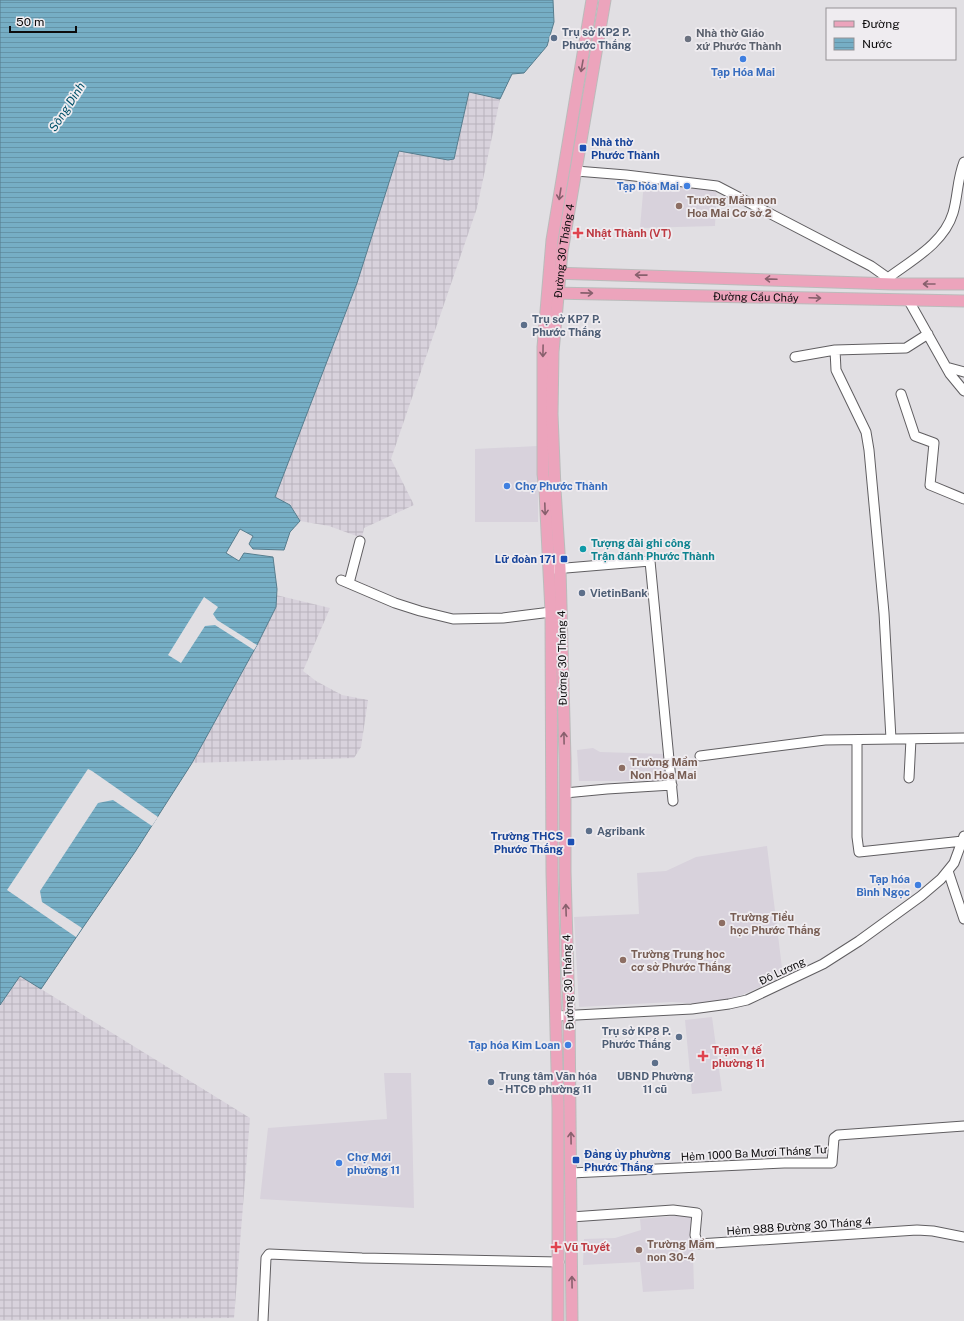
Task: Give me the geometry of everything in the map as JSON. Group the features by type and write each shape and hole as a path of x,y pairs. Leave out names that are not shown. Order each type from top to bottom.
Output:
{"main road":[{"name":"Đường 30 Tháng 4","path":"558,1321 557,1016 552,873 551,758 556,612 560,568 550,490 542,474 543,347 553,293 558,241 592,0"},
{"name":"Đường 30 Tháng 4","path":"563,213 576,171 605,0"},
{"name":"Đường Cầu Cháy","path":"555,272 964,284"},
{"name":"Đường Cầu Cháy","path":"553,293 964,301"},
{"name":"Đường 30 Tháng 4","path":"550,490 548,570 556,612 565,760 565,872 570,1015 572,1321"},
{"path":"551,758 565,760"}],"street":[{"path":"576,171 626,175 717,186 871,266 891,281 934,244 945,229 953,214 959,176 964,162"},
{"path":"909,301 946,367 964,391"},
{"path":"795,357 835,350 895,350 906,348 928,334"},
{"path":"835,350 836,370 866,432 869,450 884,613 891,739"},
{"path":"946,367 964,372"},
{"path":"901,394 916,436 934,443 930,485 964,499"},
{"path":"360,541 345,582 395,603 453,619 504,618 556,612"},
{"path":"548,570 650,561 673,801"},
{"path":"700,756 825,740 964,738"},
{"path":"909,778 911,739"},
{"path":"857,740 857,837 859,852 963,839"},
{"path":"565,792 607,788 672,785"},
{"name":"Đô Lương","path":"557,1016 692,1009 746,1000 823,964 859,941 921,896 941,879 954,863 963,839"},
{"path":"948,871 961,905 964,919"},
{"name":"Hẻm 1000 Ba Mươi Tháng Tư","path":"571,1174 784,1163 832,1163 834,1138 838,1135 964,1126"},
{"name":"Hẻm 988 Đường 30 Tháng 4","path":"571,1217 673,1210 697,1213 695,1235 698,1244 917,1230 933,1231 964,1237"},
{"path":"263,1321 266,1258 269,1254 369,1258 559,1262"}],"shaded area":[{"path":"469,92 500,99 477,208 391,459 414,505 364,528 362,538 329,526 300,521 290,505 275,497 357,283 399,150 454,159"},
{"name":"Trường Mầm non Hoa Mai Cơ sở 2","path":"644,182 717,184 715,226 640,228"},
{"name":"Chợ Phước Thành","path":"538,446 538,522 475,522 475,449"},
{"path":"276,595 330,608 303,671 316,681 342,695 368,700 361,747 354,758 192,763 254,651 276,607"},
{"name":"Trường Mầm Non Hoa Mai","path":"593,748 600,752 665,754 668,781 579,781 577,750"},
{"name":"Trường Tiểu học Phước Thắng","path":"767,846 783,976 729,1000 703,1004 672,1002 579,1007 574,917 639,914 637,873 666,871 696,857"},
{"path":"20,976 250,1118 234,1318 0,1320 0,1005"},
{"name":"Trạm Y tế phường 11","path":"712,1017 722,1091 692,1094 685,1020"},
{"name":"Chợ Mới phường 11","path":"384,1073 411,1073 414,1208 260,1199 268,1128 387,1119"},
{"name":"Trường Mầm non 30-4","path":"687,1215 692,1218 694,1289 643,1292 640,1262 583,1265 584,1239 615,1238 641,1230 640,1219"}],"water":[{"name":"Sông Dinh","path":"0,0 553,0 554,22 547,46 524,73 512,74 500,99 469,92 454,159 448,160 399,151 357,283 275,497 290,505 300,521 290,532 284,550 253,549 249,544 253,536 240,529 226,553 239,561 244,553 273,557 277,589 276,607 257,645 192,763 135,852 41,989 20,976 0,1005"}],"pier":[{"path":"204,597 218,607 213,614 217,620 257,645 254,650 215,625 205,626 181,663 168,655"},
{"path":"88,769 158,817 152,826 113,800 98,803 40,891 42,902 82,928 76,937 7,890"}],"place":[{"name":"Trụ sở KP2 P. Phước Thắng","path":"554,38"},
{"name":"Nhà thờ Giáo xứ Phước Thành","path":"688,39"},
{"name":"Tạp Hóa Mai","path":"743,59"},
{"name":"Nhà thờ Phước Thành","path":"583,148"},
{"name":"Tạp hóa Mai","path":"687,186"},
{"name":"Trường Mầm non Hoa Mai Cơ sở 2","path":"679,206"},
{"name":"Nhật Thành (VT)","path":"578,233"},
{"name":"Trụ sở KP7 P. Phước Thắng","path":"524,325"},
{"name":"Chợ Phước Thành","path":"507,486"},
{"name":"Tượng đài ghi công Trận đánh Phước Thành","path":"583,549"},
{"name":"Lữ đoàn 171","path":"564,559"},
{"name":"VietinBank","path":"582,593"},
{"name":"Trường Mầm Non Hoa Mai","path":"622,768"},
{"name":"Agribank","path":"589,831"},
{"name":"Trường THCS Phước Thắng","path":"571,842"},
{"name":"Tạp hóa Bình Ngọc","path":"918,885"},
{"name":"Trường Tiểu học Phước Thắng","path":"722,923"},
{"name":"Trường Trung học cơ sở Phước Thắng","path":"623,960"},
{"name":"Trụ sở KP8 P. Phước Thắng","path":"679,1037"},
{"name":"Tạp hóa Kim Loan","path":"568,1045"},
{"name":"Trạm Y tế phường 11","path":"703,1056"},
{"name":"UBND Phường 11 cũ","path":"655,1063"},
{"name":"Trung tâm Văn hóa - HTCĐ phường 11","path":"491,1082"},
{"name":"Đảng ủy phường Phước Thắng","path":"576,1160"},
{"name":"Chợ Mới phường 11","path":"339,1163"},
{"name":"Vũ Tuyết","path":"556,1247"},
{"name":"Trường Mầm non 30-4","path":"639,1250"}]}
